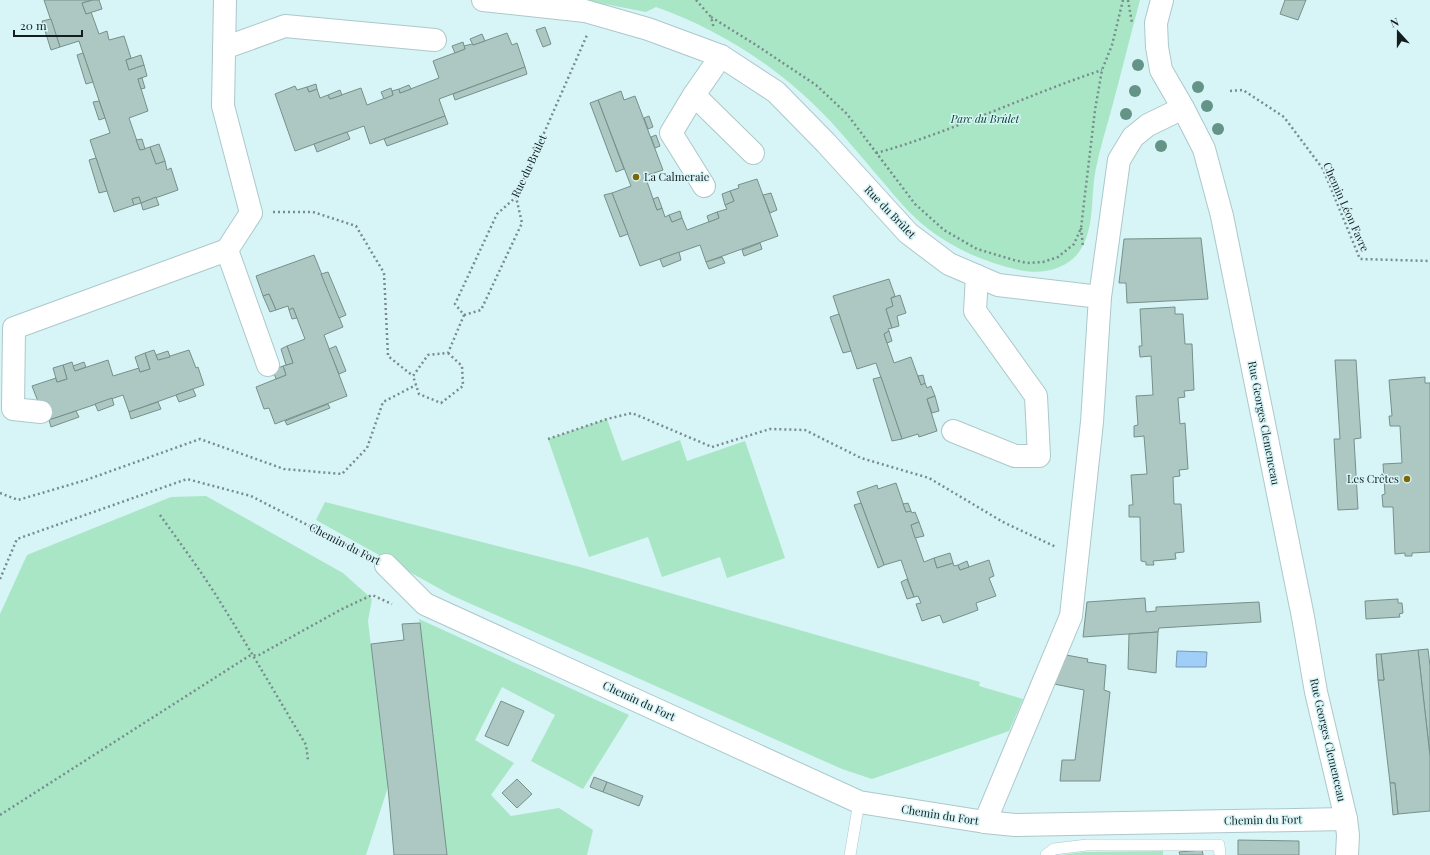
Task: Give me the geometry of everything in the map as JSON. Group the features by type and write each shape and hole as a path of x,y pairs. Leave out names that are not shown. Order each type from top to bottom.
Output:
{"street":[{"path":"41,412 13,409 14,328 227,250 251,213 223,106 225,0"},
{"name":"Rue du Brûlet","path":"483,0 584,11 648,29 721,56 776,92 826,143 908,233 949,264 998,285 1100,297"},
{"name":"Rue Georges Clemenceau","path":"1162,0 1156,23 1157,47 1161,70 1204,149 1222,216 1303,617 1316,692 1346,819 1348,835 1347,855"},
{"path":"224,48 286,26 435,40"},
{"path":"704,186 671,133 694,95 721,56"},
{"path":"694,95 753,153"},
{"path":"985,822 1071,616 1092,422 1100,297 1119,160 1133,137 1148,125 1183,108"},
{"path":"227,250 268,365"},
{"path":"953,431 1015,456 1040,456 1036,396 975,311 977,276"},
{"name":"Chemin du Fort","path":"386,565 425,604 859,802 985,822 1015,825 1346,819"}],"lane":[{"path":"850,855 859,802"},
{"path":"1046,855 1054,849 1087,845 1219,845 1220,855"}],"path":[{"path":"711,17 816,85 847,114 915,204 944,230 977,249 1028,263 1043,262 1058,257 1074,244 1080,228 1095,110 1102,70 1112,46 1123,0"},
{"path":"1128,0 1133,27"},
{"name":"Rue du Brûlet","path":"464,315 455,304 497,214 516,197 596,14"},
{"path":"876,153 921,139 1102,70"},
{"name":"Chemin Léon Favre","path":"1230,91 1243,90 1284,117 1323,170 1360,259 1430,261"},
{"path":"448,353 464,315 481,310 522,223 516,197"},
{"path":"251,213 313,212 356,226 384,273 388,356 413,376 419,394 441,403 463,386 462,366 448,353 428,355 413,376"},
{"path":"1080,228 1083,251"},
{"path":"0,493 18,500 86,480 200,439 284,469 342,474 367,448 383,402 416,385"},
{"path":"548,439 607,419 632,413 712,448 770,429 805,430 861,458 929,478 1003,522 1077,557"},
{"name":"Chemin du Fort","path":"0,579 17,538 187,479 251,496 386,565"},
{"path":"160,514 219,600 254,656 306,745 308,760"},
{"path":"0,814 248,656 259,655 342,609 372,595 396,606"}],"green space":[{"name":"Parc du Brûlet","path":"584,0 1140,0 1101,146 1094,178 1092,211 1088,233 1079,252 1074,258 1052,270 1035,272 1019,270 992,263 955,246 932,232 901,203 842,134 810,100 766,64 731,42 694,22 656,7 646,12"},
{"path":"607,419 622,461 680,440 687,461 745,441 785,558 727,578 720,557 662,577 648,537 589,557 548,439"},
{"path":"206,496 343,573 372,599 368,621 388,787 366,855 0,855 0,614 27,555 171,497"},
{"path":"325,502 580,567 980,682 979,686 1023,699 1009,731 872,779 842,769 451,595 316,520"},
{"path":"419,619 629,715 583,789 531,761 555,715 502,687 475,740 514,763 491,795 511,816 559,808 593,830 587,855 447,855"},
{"path":"1163,851 1163,855 1060,855 1085,852"}],"water":[{"path":"1177,651 1207,652 1206,667 1176,667"}],"building":[{"path":"44,0 93,0 82,3 86,14 91,12 99,34 107,31 109,40 124,36 131,58 126,60 129,70 144,65 147,76 138,79 148,111 129,118 140,150 150,147 156,164 165,161 167,170 171,168 178,190 141,203 139,197 132,199 134,205 114,212 90,140 110,133 79,41 60,47"},
{"path":"99,0 102,9 86,14 82,3"},
{"path":"1285,0 1306,0 1298,20 1280,14"},
{"path":"51,19 60,47 51,50 42,21"},
{"path":"545,27 551,44 543,47 536,30"},
{"path":"507,33 512,45 517,43 525,67 439,99 445,116 370,144 364,126 295,151 275,94 295,86 297,90 307,87 309,92 317,89 320,98 328,95 330,99 361,88 367,105 393,95 392,91 399,89 400,93 439,78 433,61 465,49 464,46 473,45"},
{"path":"482,34 485,41 473,45 470,39"},
{"path":"463,42 465,49 455,53 452,46"},
{"path":"83,53 93,82 86,84 77,55"},
{"path":"141,55 144,65 129,70 126,60"},
{"path":"525,67 527,74 455,100 453,94"},
{"path":"142,78 145,88 141,89 138,79"},
{"path":"316,84 317,89 309,92 307,87"},
{"path":"409,85 411,89 400,93 399,89"},
{"path":"391,88 393,95 384,99 381,92"},
{"path":"340,90 342,95 330,99 328,95"},
{"name":"La Calmeraie","path":"621,91 624,100 635,96 663,170 645,176 657,210 662,208 665,217 669,215 672,222 682,218 687,230 719,218 717,212 727,209 725,205 734,201 730,191 739,188 738,185 757,179 778,236 706,262 700,245 640,266 612,193 631,186 598,100"},
{"path":"598,100 624,169 616,172 590,103"},
{"path":"99,101 105,118 99,120 93,102"},
{"path":"445,116 448,124 387,146 384,139"},
{"path":"649,116 653,127 648,129 644,118"},
{"path":"347,132 350,139 317,152 314,144"},
{"path":"656,135 660,146 655,148 651,137"},
{"path":"142,139 145,149 140,150 136,140"},
{"path":"159,144 165,161 156,164 150,147"},
{"path":"96,158 107,191 99,193 89,160"},
{"path":"730,191 734,201 725,205 722,194"},
{"path":"612,193 628,234 620,237 604,195"},
{"path":"771,193 777,210 770,213 763,195"},
{"path":"139,197 141,203 134,205 132,199"},
{"path":"156,197 159,205 143,210 141,203"},
{"path":"658,197 662,208 657,210 653,199"},
{"path":"680,211 682,218 672,222 669,215"},
{"path":"717,212 719,218 709,222 707,216"},
{"path":"1201,238 1208,299 1127,303 1126,283 1119,283 1124,239"},
{"path":"760,243 762,249 744,256 742,250"},
{"path":"679,252 681,260 663,267 660,259"},
{"path":"314,255 343,327 324,335 347,396 275,424 269,408 264,409 256,387 286,375 283,366 293,363 287,346 305,339 293,308 289,310 288,306 276,310 269,294 263,296 256,276"},
{"path":"722,257 725,263 709,269 706,262"},
{"path":"328,272 346,315 339,318 321,274"},
{"path":"889,279 895,296 891,298 893,306 886,309 892,328 888,329 889,331 884,334 894,363 911,357 921,385 925,383 927,388 931,386 935,396 927,399 937,431 919,437 918,434 902,439 876,363 857,369 833,296"},
{"path":"269,294 276,310 270,312 263,296"},
{"path":"900,295 906,313 897,316 899,326 892,328 886,309 893,306 891,298"},
{"path":"1175,307 1175,314 1183,314 1185,344 1192,344 1194,390 1184,391 1185,397 1178,398 1180,424 1185,423 1188,469 1179,470 1180,476 1173,477 1174,504 1181,504 1184,552 1175,553 1176,559 1153,561 1154,565 1146,565 1146,562 1141,561 1140,517 1129,517 1129,505 1133,505 1131,475 1147,474 1144,436 1134,437 1134,426 1138,425 1136,396 1153,395 1151,356 1140,357 1139,346 1142,346 1140,309"},
{"path":"293,308 297,318 292,319 289,310"},
{"path":"839,314 851,351 843,353 830,317"},
{"path":"889,331 892,341 887,343 884,334"},
{"path":"287,346 293,363 286,365 281,349"},
{"path":"336,346 346,371 339,374 329,349"},
{"path":"154,350 158,360 189,350 196,368 198,367 204,385 129,412 123,395 49,420 42,402 39,404 32,386 56,378 57,382 67,379 63,365 72,362 75,371 108,360 113,376 139,368 140,372 150,369 145,353"},
{"path":"168,351 170,357 158,360 156,355"},
{"path":"145,353 150,369 140,372 135,357"},
{"path":"1335,360 1356,360 1361,438 1354,439 1358,509 1338,510 1334,439 1340,439"},
{"path":"84,362 86,367 75,371 73,366"},
{"path":"63,365 67,379 57,382 53,368"},
{"path":"283,366 286,375 276,379 273,370"},
{"path":"923,375 925,383 921,385 918,376"},
{"path":"881,377 902,439 892,441 873,379"},
{"name":"Les Crêtes","path":"1425,377 1425,383 1430,383 1430,552 1412,553 1412,556 1405,556 1405,553 1395,554 1393,507 1383,507 1382,495 1385,494 1383,464 1402,463 1400,426 1390,426 1389,416 1392,416 1389,380"},
{"path":"193,389 196,396 179,402 176,395"},
{"path":"935,396 939,411 932,413 927,399"},
{"path":"112,398 114,405 98,411 95,404"},
{"path":"158,402 161,409 131,419 129,412"},
{"path":"328,404 330,408 287,425 285,421"},
{"path":"76,411 79,417 51,427 49,420"},
{"path":"896,483 906,512 915,512 919,522 911,525 924,562 934,558 937,568 953,563 954,566 958,565 960,570 989,560 994,576 989,578 996,596 976,603 978,610 943,623 940,615 922,621 916,604 921,603 918,596 914,597 901,560 884,565 857,492 877,485 878,489"},
{"path":"861,503 884,565 878,568 854,505"},
{"path":"908,503 911,511 906,512 903,504"},
{"path":"919,522 924,536 915,538 911,525"},
{"path":"950,553 953,563 937,568 934,558"},
{"path":"967,561 969,567 960,570 958,565"},
{"path":"907,579 914,597 907,599 901,582"},
{"path":"1145,598 1146,612 1156,611 1156,607 1259,602 1261,622 1159,628 1158,632 1083,637 1087,602"},
{"path":"1398,599 1398,603 1402,603 1403,613 1399,614 1400,617 1366,619 1365,601"},
{"path":"420,623 447,855 394,855 388,787 371,644 404,640 402,624"},
{"path":"1158,632 1156,673 1128,669 1129,634"},
{"path":"1428,649 1430,666 1430,756 1418,650"},
{"path":"1418,650 1430,756 1430,811 1398,814 1395,783 1390,783 1378,680 1384,680 1381,654"},
{"path":"1376,654 1381,654 1384,680 1378,680"},
{"path":"1066,655 1088,659 1087,662 1106,665 1104,690 1110,692 1100,781 1060,781 1062,760 1075,760 1084,690 1054,684"},
{"path":"501,701 524,711 508,746 485,736"},
{"path":"594,777 607,782 603,792 590,787"},
{"path":"517,779 532,794 517,808 502,793"},
{"path":"607,782 643,796 639,806 603,792"},
{"path":"1390,783 1395,783 1398,814 1393,815"},
{"path":"1238,840 1299,841 1299,855 1238,855"},
{"path":"1202,850 1203,855 1180,855 1179,852"}],"place":[{"name":"La Calmeraie","path":"636,177"},
{"name":"Les Crêtes","path":"1407,479"}]}
